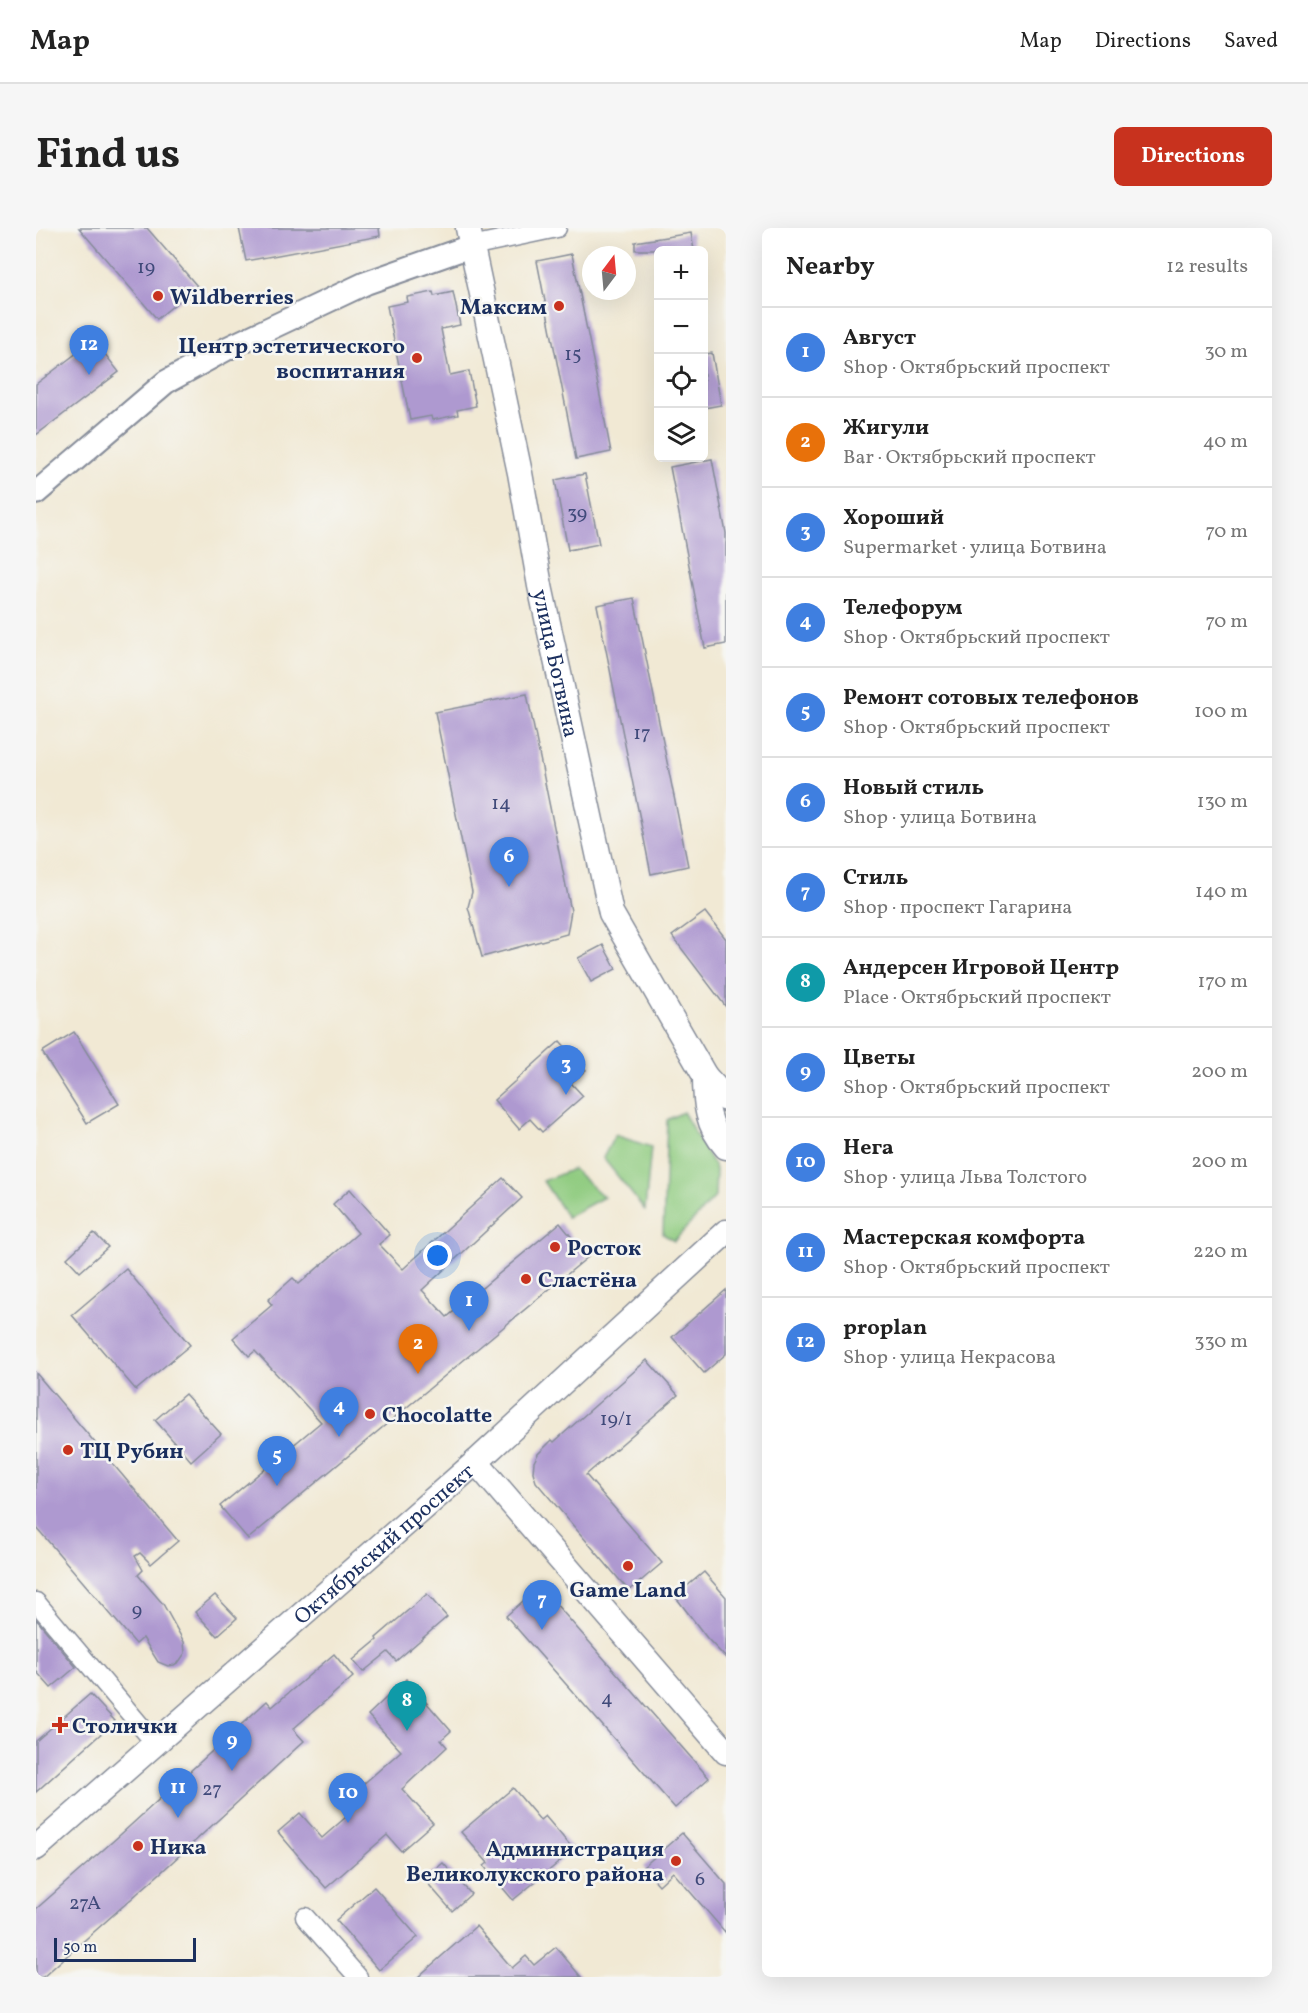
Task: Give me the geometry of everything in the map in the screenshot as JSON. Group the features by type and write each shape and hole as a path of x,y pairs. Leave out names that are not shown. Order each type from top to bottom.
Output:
{"main road":[{"name":"улица Ботвина","path":"469,237 520,473 540,585 611,913 705,1076 726,1099"},
{"name":"улица Ботвина","path":"705,1076 705,1104 717,1137 726,1147"},
{"name":"Октябрьский проспект","path":"36,1848 476,1462 726,1232"},
{"path":"476,1462 725,1749"}],"street":[{"path":"36,493 166,382 230,347 469,237 557,228"},
{"path":"36,1602 155,1743"},
{"path":"305,1917 358,1977"}],"green space":[{"path":"683,1112 716,1169 715,1197 674,1241 663,1234 667,1120"},
{"path":"615,1135 651,1147 645,1210 603,1158"},
{"path":"573,1169 604,1197 567,1217 543,1181"}],"building":[{"path":"79,228 147,228 197,286 157,319"},
{"path":"239,228 379,228 380,236 246,261"},
{"path":"691,233 693,246 654,246 654,250 636,250 635,242"},
{"path":"572,254 611,452 576,459 537,261"},
{"path":"433,292 434,296 453,292 460,325 441,329 450,375 469,371 476,406 457,410 458,415 432,420 431,416 410,420 387,306 408,302 407,297"},
{"path":"94,340 119,372 36,435 36,384"},
{"path":"712,353 721,405 708,407 708,354"},
{"path":"712,459 726,533 726,644 705,648 670,467 708,462"},
{"path":"585,474 599,544 568,550 555,480"},
{"path":"634,598 688,866 651,874 597,605"},
{"path":"527,694 571,911 567,934 482,957 468,907 472,892 435,712"},
{"path":"705,912 726,939 726,1007 672,936"},
{"path":"603,945 616,969 591,982 578,958"},
{"path":"74,1032 119,1104 87,1123 42,1052"},
{"path":"560,1041 586,1070 571,1083 583,1096 542,1132 530,1119 519,1129 494,1100"},
{"path":"503,1178 522,1198 422,1290 447,1317 560,1223 588,1257 248,1539 220,1506 321,1422 255,1351 249,1356 233,1338 272,1305 268,1300 293,1278 299,1284 358,1233 333,1204 350,1189 390,1235 379,1244 403,1269"},
{"path":"94,1233 108,1247 80,1272 67,1258"},
{"path":"126,1269 190,1345 136,1390 72,1315"},
{"path":"726,1290 726,1354 704,1373 672,1337"},
{"path":"647,1360 678,1395 586,1475 662,1563 629,1591 536,1482 533,1472 538,1454 552,1440 554,1442"},
{"name":"ТЦ Рубин","path":"36,1373 178,1541 151,1564 140,1553 135,1556 143,1570 138,1575 163,1604 184,1642 185,1653 174,1665 168,1666 158,1662 143,1638 136,1644 36,1527"},
{"path":"185,1394 221,1434 191,1461 155,1420"},
{"path":"704,1572 726,1597 726,1658 707,1638 675,1596"},
{"path":"540,1586 709,1778 675,1808 506,1616"},
{"path":"427,1594 447,1617 396,1661 388,1652 363,1672 353,1660"},
{"path":"215,1595 237,1618 217,1636 195,1612"},
{"path":"36,1619 76,1667 51,1688 36,1671"},
{"path":"334,1654 353,1677 293,1729 304,1741 43,1977 36,1977 36,1909 267,1701 272,1707"},
{"path":"406,1679 451,1731 441,1740 447,1747 402,1789 433,1823 401,1851 387,1835 326,1888 278,1832 300,1813 322,1838 361,1804 352,1794 401,1751 368,1715"},
{"path":"90,1694 115,1721 36,1792 36,1741"},
{"path":"513,1788 540,1820 545,1816 574,1850 513,1900 484,1866 488,1863 461,1832"},
{"path":"682,1833 726,1884 726,1933 673,1872 659,1885 643,1867"},
{"path":"443,1863 471,1894 452,1911 424,1879"},
{"path":"374,1887 418,1937 379,1970 336,1920"},
{"path":"476,1926 512,1968 526,1956 534,1965 556,1947 581,1977 418,1977"}],"place":[{"name":"Wildberries","path":"158,296"},
{"name":"Максим","path":"559,306"},
{"name":"Центр эстетического воспитания","path":"417,358"},
{"name":"proplan","path":"89,375"},
{"name":"Новый стиль","path":"509,887"},
{"name":"Хороший","path":"566,1095"},
{"name":"Росток","path":"555,1247"},
{"name":"Сластёна","path":"526,1279"},
{"name":"Август","path":"469,1331"},
{"name":"Жигули","path":"418,1374"},
{"name":"Chocolatte","path":"370,1414"},
{"name":"Телефорум","path":"339,1437"},
{"name":"ТЦ Рубин","path":"68,1450"},
{"name":"Ремонт сотовых телефонов","path":"277,1486"},
{"name":"Game Land","path":"628,1566"},
{"name":"Стиль","path":"542,1630"},
{"name":"Столички","path":"60,1725"},
{"name":"Андерсен Игровой Центр","path":"407,1731"},
{"name":"Цветы","path":"232,1771"},
{"name":"Мастерская комфорта","path":"178,1818"},
{"name":"Нега","path":"348,1823"},
{"name":"Ника","path":"138,1846"},
{"name":"Администрация Великолукского района","path":"676,1861"}]}
